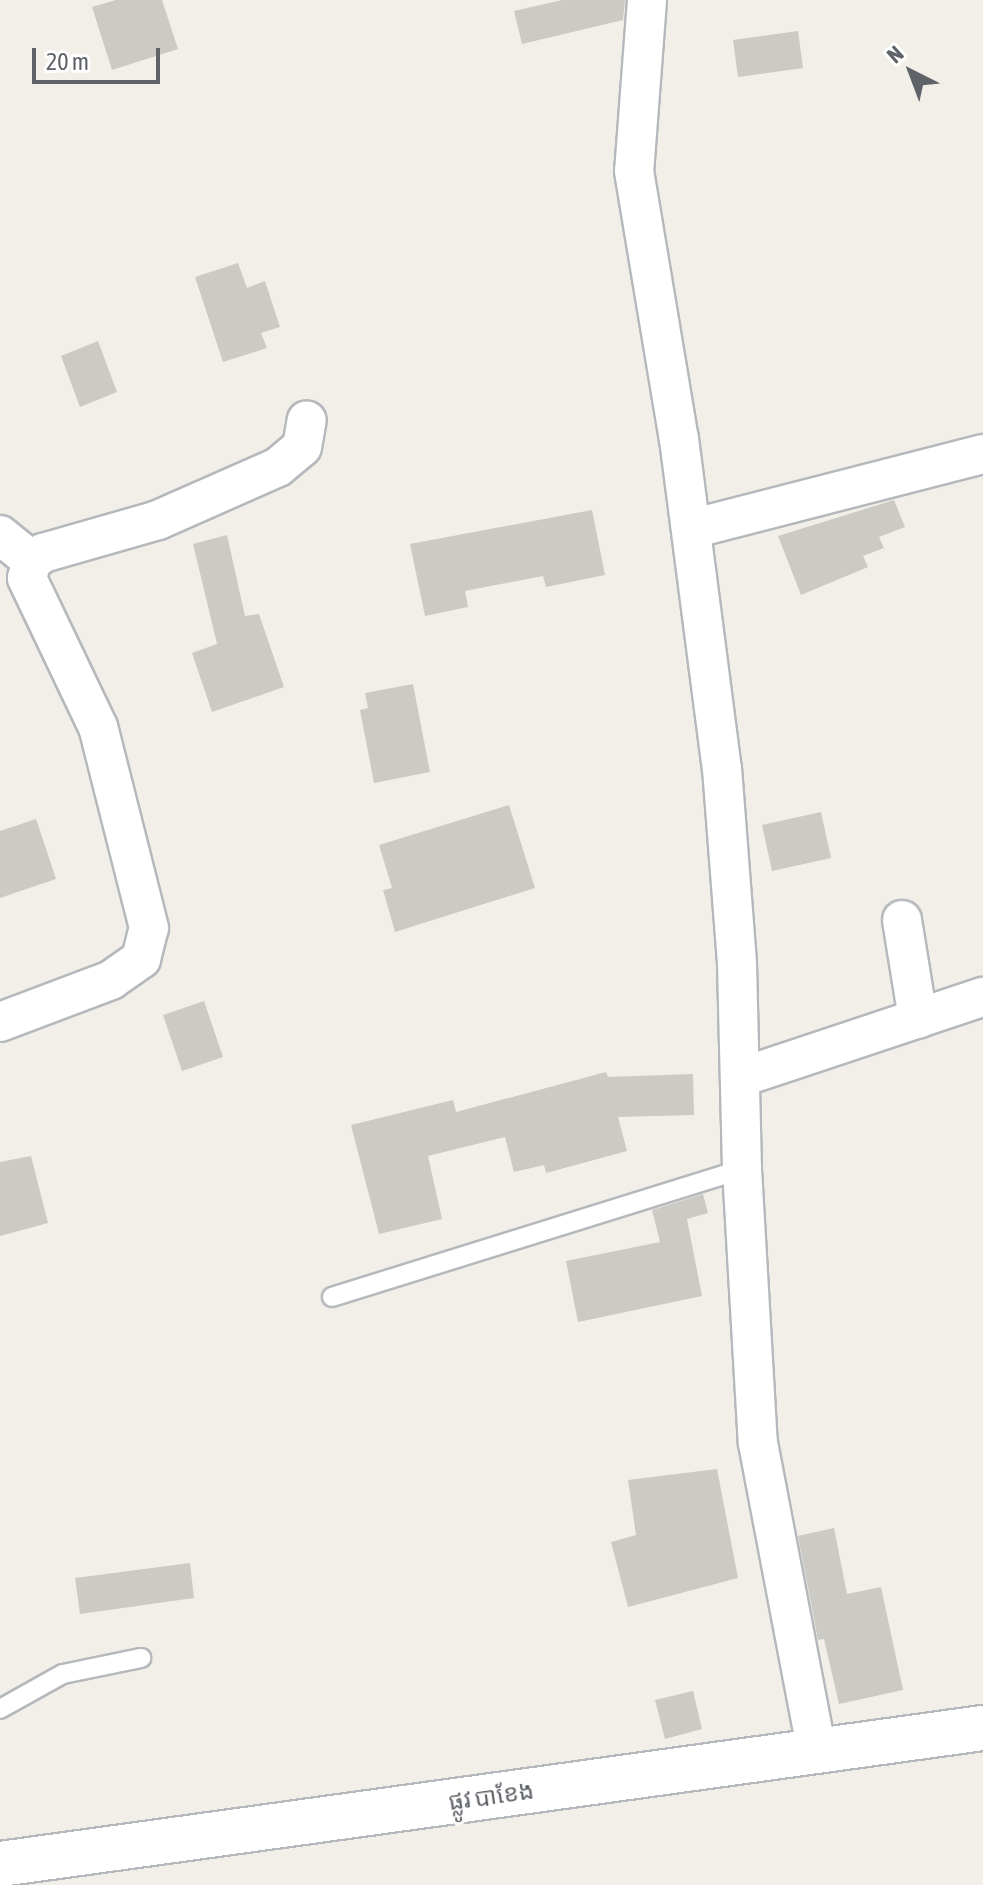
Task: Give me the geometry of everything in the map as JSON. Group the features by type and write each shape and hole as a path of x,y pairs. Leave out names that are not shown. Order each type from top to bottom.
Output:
{"street":[{"path":"647,0 634,171 691,529 722,768 742,1077 742,1169 758,1443 817,1751"},
{"path":"0,1022 111,980 141,959 149,928 98,727 27,578 32,561 43,553 158,520 278,467 302,447 307,420"},
{"path":"691,529 983,454"},
{"path":"0,535 32,561"},
{"path":"902,920 918,1019"},
{"path":"742,1077 983,997"},
{"name":"ផ្លូវ បាខែង","path":"0,1864 983,1728"}],"lane":[{"path":"332,1297 742,1169"},
{"path":"0,1709 63,1674 141,1658"}],"building":[{"path":"116,0 162,0 178,49 112,70 92,7"},
{"path":"562,0 625,0 623,20 522,44 514,11"},
{"path":"798,31 803,68 738,77 733,40"},
{"path":"238,263 247,288 265,281 280,327 261,333 267,348 223,362 195,277"},
{"path":"98,341 117,392 80,407 61,356"},
{"path":"894,500 905,527 879,537 884,548 863,556 868,567 801,595 778,536"},
{"path":"592,510 605,575 546,587 543,576 465,591 468,607 425,616 410,544"},
{"path":"227,535 245,616 259,614 284,687 212,712 192,653 217,644 193,544"},
{"path":"413,684 430,772 374,783 360,710 368,708 365,693"},
{"path":"509,805 535,888 395,932 383,890 392,888 379,845"},
{"path":"821,812 831,858 772,871 762,825"},
{"path":"36,819 56,879 0,898 0,831"},
{"path":"204,1001 223,1057 182,1071 163,1015"},
{"path":"606,1072 608,1077 693,1074 694,1115 618,1117 627,1151 546,1173 544,1165 514,1172 505,1137 428,1156 442,1219 379,1234 351,1125 453,1100 456,1112"},
{"path":"31,1156 48,1223 0,1236 0,1162"},
{"path":"703,1194 708,1213 687,1219 702,1296 578,1322 566,1261 660,1242 652,1210"},
{"path":"717,1469 738,1578 628,1607 611,1542 636,1535 628,1480"},
{"path":"834,1528 847,1594 881,1587 903,1690 839,1704 824,1639 818,1640 798,1536"},
{"path":"190,1563 194,1598 80,1614 75,1578"},
{"path":"693,1691 702,1729 665,1739 655,1700"}]}
